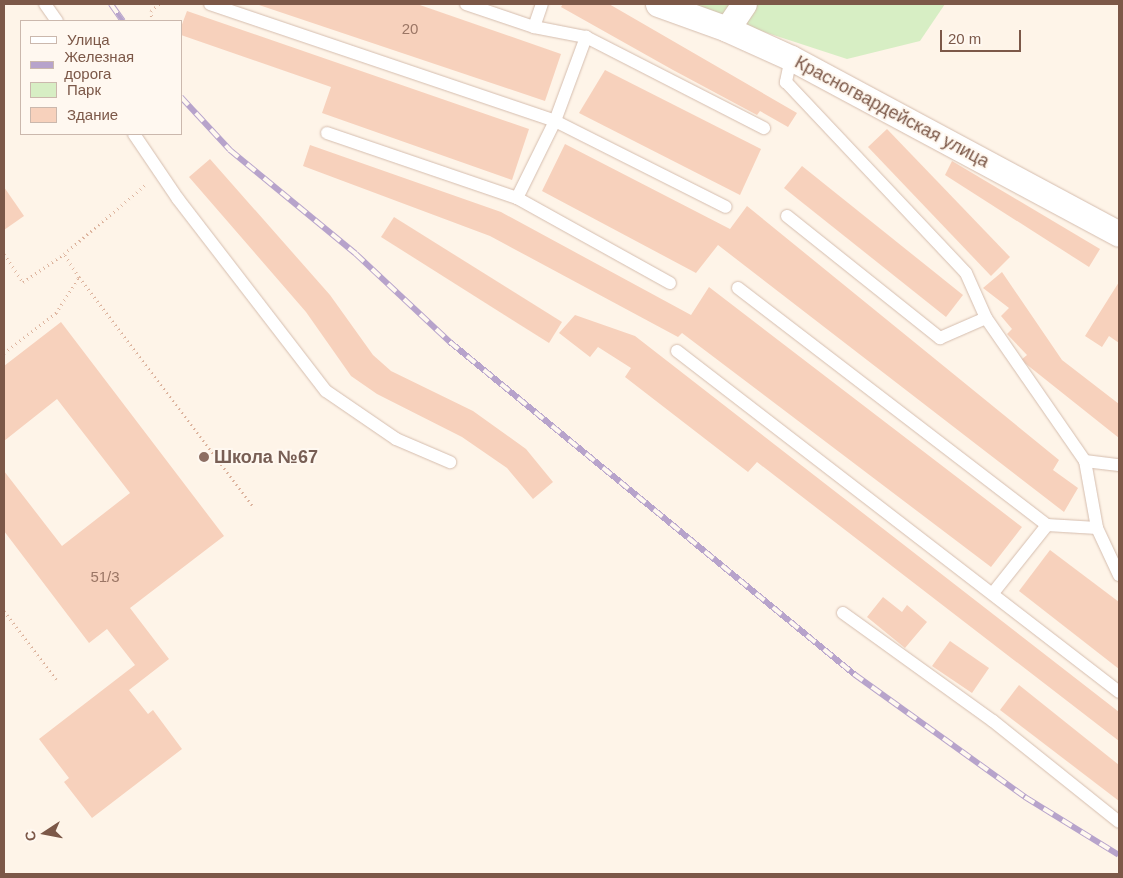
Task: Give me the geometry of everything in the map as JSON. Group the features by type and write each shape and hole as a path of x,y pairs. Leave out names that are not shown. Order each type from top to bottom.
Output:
{"street":[{"name":"Красногвардейская улица","path":"658,4 727,29 791,58 1119,234"},
{"path":"727,29 744,4"}],"lane":[{"path":"45,4 56,20"},
{"path":"210,4 555,122 726,207"},
{"path":"466,4 534,27 586,37 764,128"},
{"path":"534,27 542,4"},
{"path":"517,198 555,122 586,37"},
{"path":"791,58 786,82 966,273 986,318 1085,461 1097,528 1119,575"},
{"path":"327,133 517,198 670,283"},
{"path":"135,135 160,173 326,391 396,439 450,462"},
{"path":"786,216 940,338 986,318"},
{"path":"738,288 1047,525 1097,528"},
{"path":"677,351 1119,692"},
{"path":"1085,461 1119,465"},
{"path":"993,594 1047,525"},
{"path":"844,613 993,721 1119,822"}],"path":[{"path":"152,20 151,11 159,4"},
{"path":"4,254 23,282 64,254 160,173"},
{"path":"64,254 79,277 253,506"},
{"path":"4,353 56,312 79,277"},
{"path":"4,611 56,679"}],"green space":[{"path":"678,4 945,4 920,41 847,59"}],"building":[{"path":"256,4 417,4 561,54 545,101"},
{"path":"563,4 609,4 797,113 788,127 760,111 757,115 561,7"},
{"path":"187,11 529,129 512,180 322,113 331,87 182,35 182,24"},
{"path":"605,70 761,149 740,195 579,113"},
{"path":"887,129 1010,257 991,276 868,147"},
{"path":"565,144 730,229 747,206 1059,460 1053,470 1078,488 1064,512 718,245 696,273 542,191"},
{"path":"310,145 501,212 691,315 709,287 1022,527 991,567 682,333 678,337 490,236 303,166"},
{"path":"210,159 330,295 373,355 391,371 473,411 526,449 553,482 533,499 507,468 462,437 377,394 351,376 306,312 189,177"},
{"path":"952,161 1100,249 1089,267 945,175"},
{"path":"802,166 963,295 946,317 784,188"},
{"path":"4,187 24,216 4,230"},
{"path":"394,217 562,322 549,343 381,237"},
{"path":"1002,272 1062,360 1119,404 1119,438 1021,360 1027,355 1007,334 1012,329 1001,316 1009,308 983,288"},
{"path":"1119,282 1119,343 1109,336 1102,347 1085,336"},
{"path":"575,315 635,336 1119,712 1119,741 757,462 748,472 625,377 631,368 598,347 590,357 559,333"},
{"path":"61,322 224,536 130,608 169,659 129,690 148,714 153,710 182,749 92,818 64,782 69,778 39,739 135,665 107,629 89,643 4,531 4,471 62,546 130,493 57,399 4,441 4,366"},
{"path":"1050,550 1119,602 1119,669 1019,591"},
{"path":"883,597 902,612 907,605 927,622 905,648 867,617"},
{"path":"950,641 989,668 972,693 932,666"},
{"path":"1019,685 1119,765 1119,801 1000,710"}],"railway":[{"path":"111,4 122,20"},
{"path":"182,98 230,150 356,254 450,342 854,674 1025,797 1119,855"}],"place":[{"name":"Школа №67","path":"204,457"}]}
